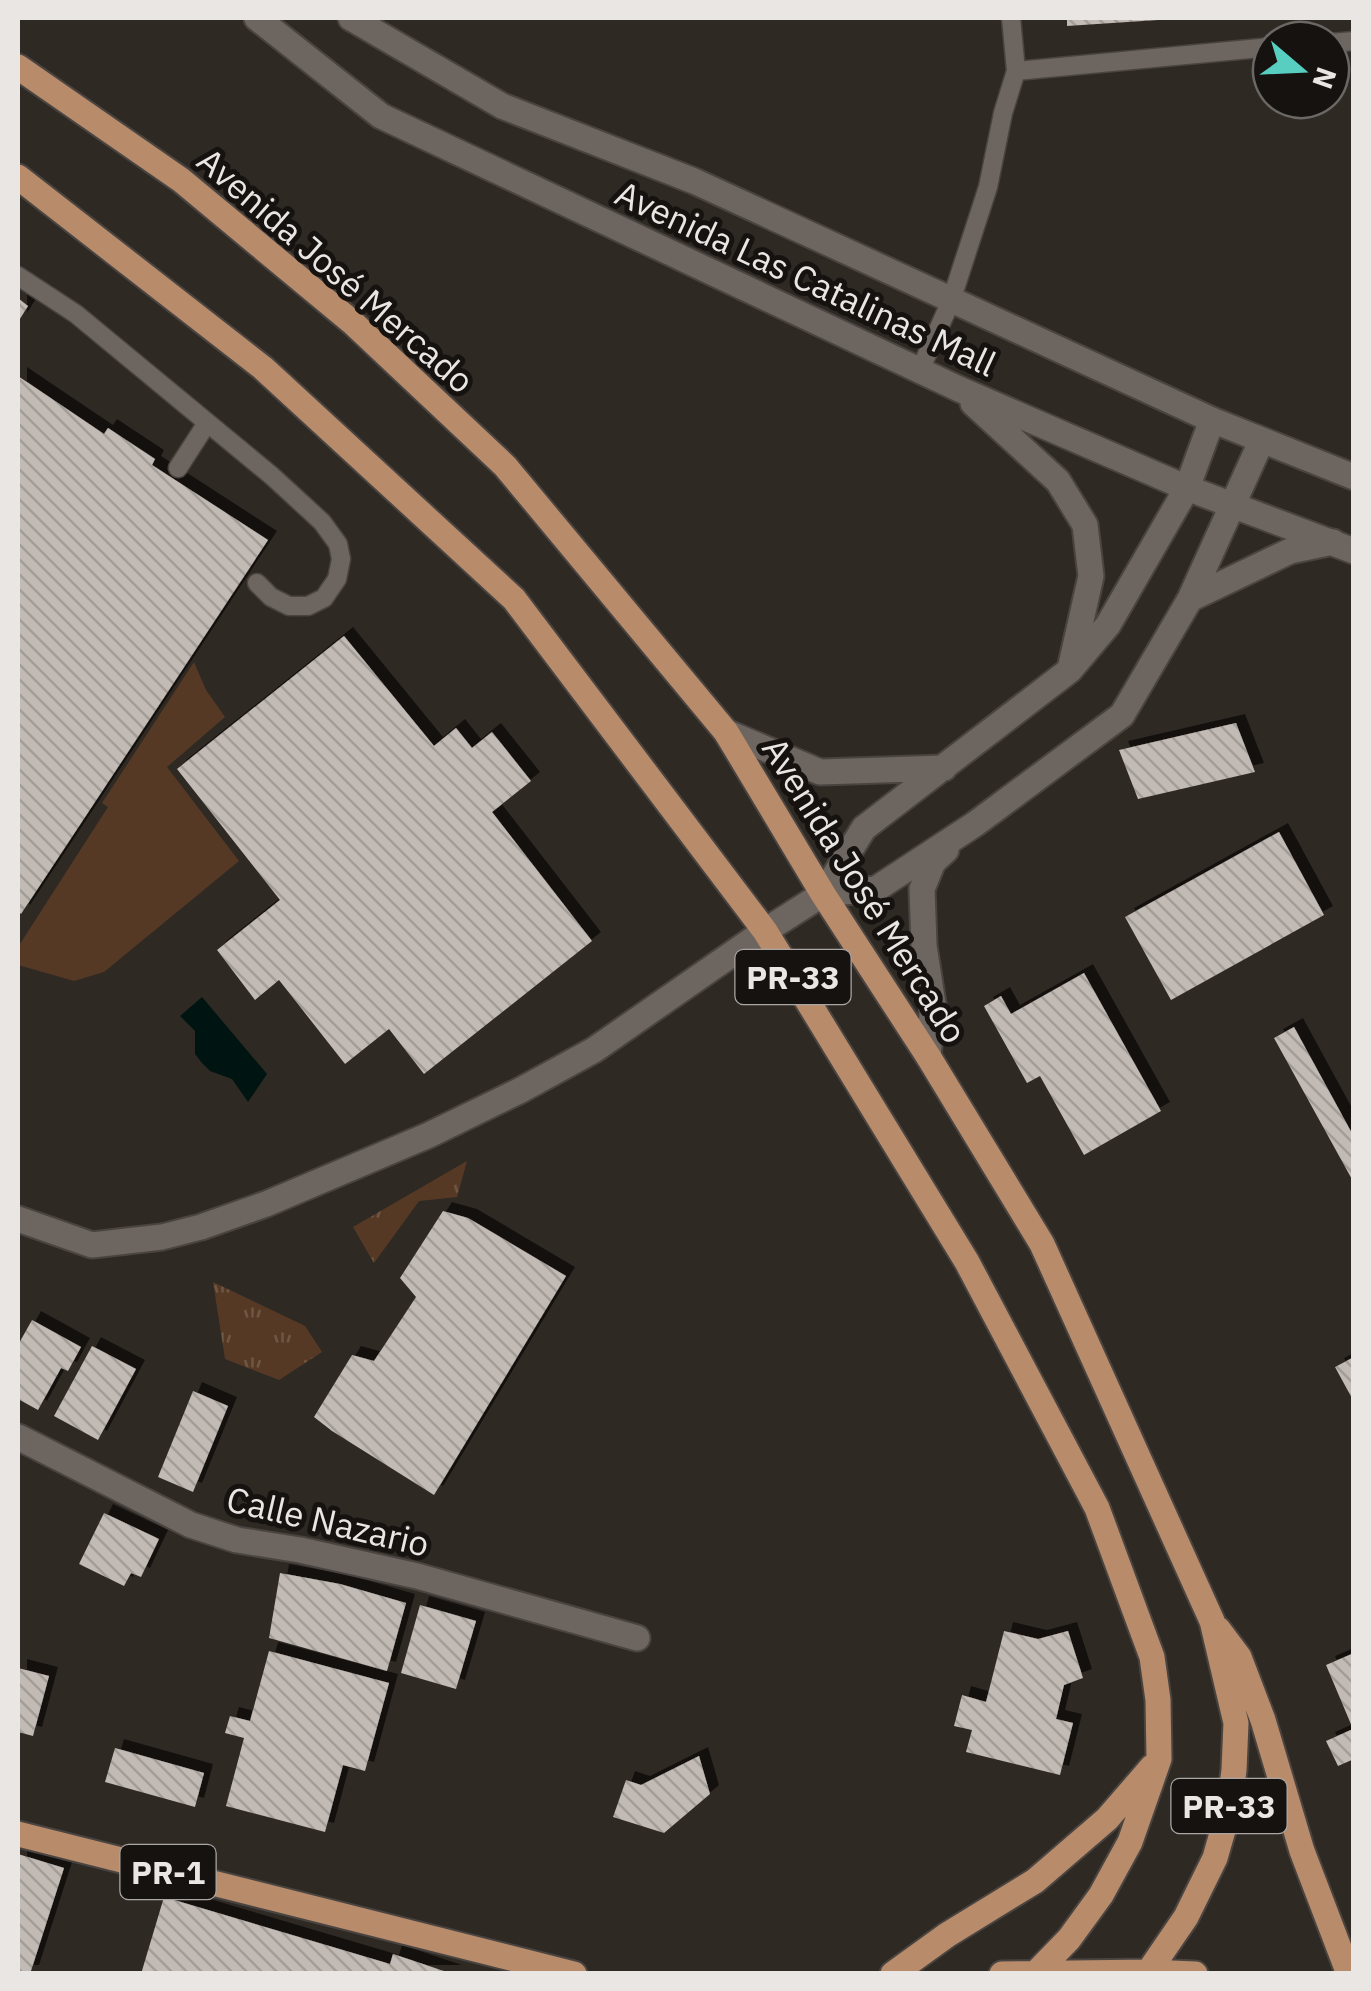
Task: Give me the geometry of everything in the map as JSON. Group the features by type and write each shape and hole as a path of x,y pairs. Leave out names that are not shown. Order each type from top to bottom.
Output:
{"main road":[{"name":"Avenida José Mercado","path":"18,67 181,180 353,323 504,466 726,732 1042,1244 1212,1621 1236,1723 1229,1810 1216,1858 1186,1917 1148,1972"},
{"name":"PR-33","path":"18,177 263,368 514,599 765,930 967,1262 1097,1508 1152,1657 1158,1700 1159,1759 1130,1842 1069,1939 1036,1973"},
{"path":"1212,1621 1239,1657 1263,1720 1302,1852 1350,1974"},
{"path":"893,1974 1034,1881 1107,1819 1159,1759"},
{"name":"PR-1","path":"18,1834 574,1974"},
{"path":"1002,1974 1195,1974"}],"street":[{"name":"Avenida Las Catalinas Mall","path":"257,18 381,116 958,389 1233,507 1344,546"},
{"name":"Avenida Las Catalinas Mall","path":"351,18 502,106 694,181 1261,442 1354,477"},
{"path":"958,389 1058,481 1085,525 1091,576 1070,670"},
{"path":"18,1219 92,1245 162,1237 201,1227 429,1135 594,1050 823,894 864,828 1070,670 1108,625 1187,488 1212,420"},
{"path":"823,894 876,889 975,824 1122,715 1190,599 1261,442"},
{"path":"1190,599 1290,550 1344,546"},
{"path":"726,732 820,772 944,768"},
{"path":"928,1056 933,1004 924,946 922,889 933,862 975,824"},
{"name":"Calle Nazario","path":"18,1437 192,1525 237,1540 417,1576 637,1638"}],"lane":[{"path":"920,370 951,301 988,187 1016,72 1011,18"},
{"path":"1016,72 1251,48"},
{"path":"18,276 76,314 272,476 322,522 338,544 341,559 337,579 324,598 308,606 290,606 271,597 257,584"},
{"path":"178,468 207,422"}],"green space":[{"path":"194,662 206,690 225,717 167,767 239,861 104,972 74,981 18,965 18,947 108,807 102,803"},
{"path":"467,1161 457,1197 419,1201 374,1263 353,1227"},
{"path":"213,1282 305,1326 322,1352 279,1380 225,1359"}],"shaded area":[{"path":"202,997 267,1074 248,1102 232,1079 210,1071 195,1054 195,1031 180,1016"}],"building":[{"path":"1067,18 1157,18 1158,20 1067,26"},
{"path":"18,298 28,306 18,322"},
{"path":"18,376 104,434 108,428 155,459 152,465 268,540 21,914 18,911"},
{"path":"344,636 434,746 456,728 472,748 492,732 531,781 492,812 592,941 424,1074 389,1029 345,1064 279,980 255,1000 217,950 280,900 177,769"},
{"path":"1236,723 1255,772 1138,799 1119,750"},
{"path":"1279,832 1324,915 1171,1000 1125,917"},
{"path":"1084,973 1161,1111 1084,1155 1040,1076 1027,1083 984,1006 1001,996 1011,1014"},
{"path":"1294,1027 1354,1137 1354,1183 1274,1038"},
{"path":"443,1211 468,1218 566,1276 434,1495 314,1417 352,1355 374,1361 416,1297 400,1278"},
{"path":"32,1320 81,1347 68,1371 61,1368 38,1410 18,1399 18,1345"},
{"path":"92,1346 136,1369 98,1440 54,1416"},
{"path":"1354,1357 1354,1402 1335,1367"},
{"path":"193,1391 228,1406 193,1492 158,1477"},
{"path":"104,1513 159,1539 141,1577 131,1573 124,1586 79,1564"},
{"path":"280,1573 340,1584 406,1603 387,1671 269,1638"},
{"path":"420,1605 476,1621 456,1689 401,1673"},
{"path":"1004,1631 1038,1639 1068,1631 1083,1678 1064,1685 1056,1719 1073,1723 1060,1775 966,1752 972,1730 954,1726 962,1695 986,1702"},
{"path":"269,1651 389,1683 365,1771 343,1765 325,1832 226,1806 244,1738 225,1733 230,1716 250,1721"},
{"path":"1354,1653 1354,1759 1338,1766 1326,1741 1353,1729 1326,1665"},
{"path":"18,1668 49,1676 33,1736 18,1732"},
{"path":"115,1748 204,1773 195,1807 105,1782"},
{"path":"699,1756 710,1794 664,1833 613,1817 626,1780 641,1785"},
{"path":"18,1854 64,1868 30,1974 18,1974"},
{"path":"164,1897 390,1964 393,1954 453,1974 141,1974"}]}
